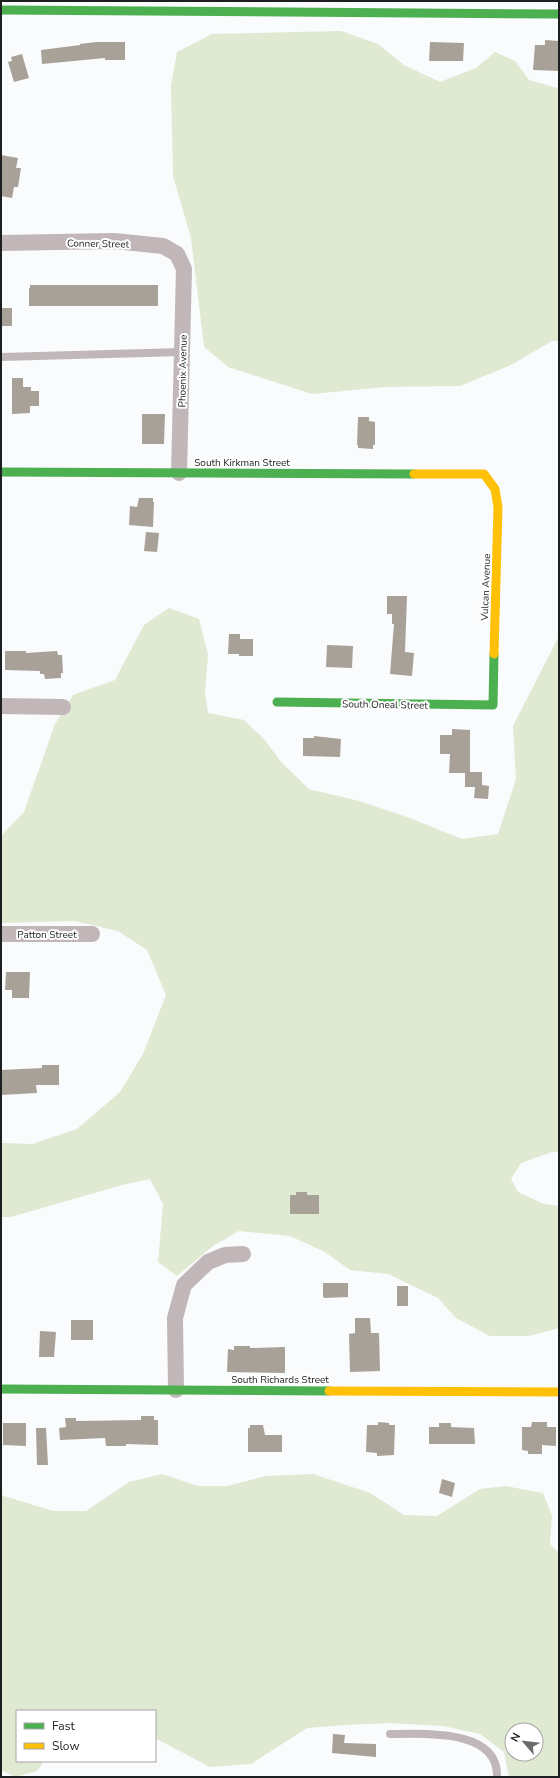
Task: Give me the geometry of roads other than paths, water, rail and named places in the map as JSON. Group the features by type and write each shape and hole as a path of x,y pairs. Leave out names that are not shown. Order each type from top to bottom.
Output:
{"street":[{"path":"1,10 559,14"},
{"name":"Conner Street","path":"1,243 114,241 163,246 177,254 184,269"},
{"name":"Phoenix Avenue","path":"179,473 184,269"},
{"name":"South Kirkman Street","path":"1,472 484,474"},
{"name":"Vulcan Avenue","path":"484,474 493,483 497,491 498,507 493,705"},
{"name":"South Oneal Street","path":"277,702 493,705"},
{"path":"1,706 63,707"},
{"name":"Patton Street","path":"1,934 92,934"},
{"path":"176,1390 175,1318 184,1285 208,1262 225,1255 243,1254"},
{"name":"South Richards Street","path":"1,1389 559,1392"}],"lane":[{"path":"1,357 182,352"},
{"path":"390,1734 424,1734 472,1741 483,1746 492,1755 497,1767 497,1777"}]}
